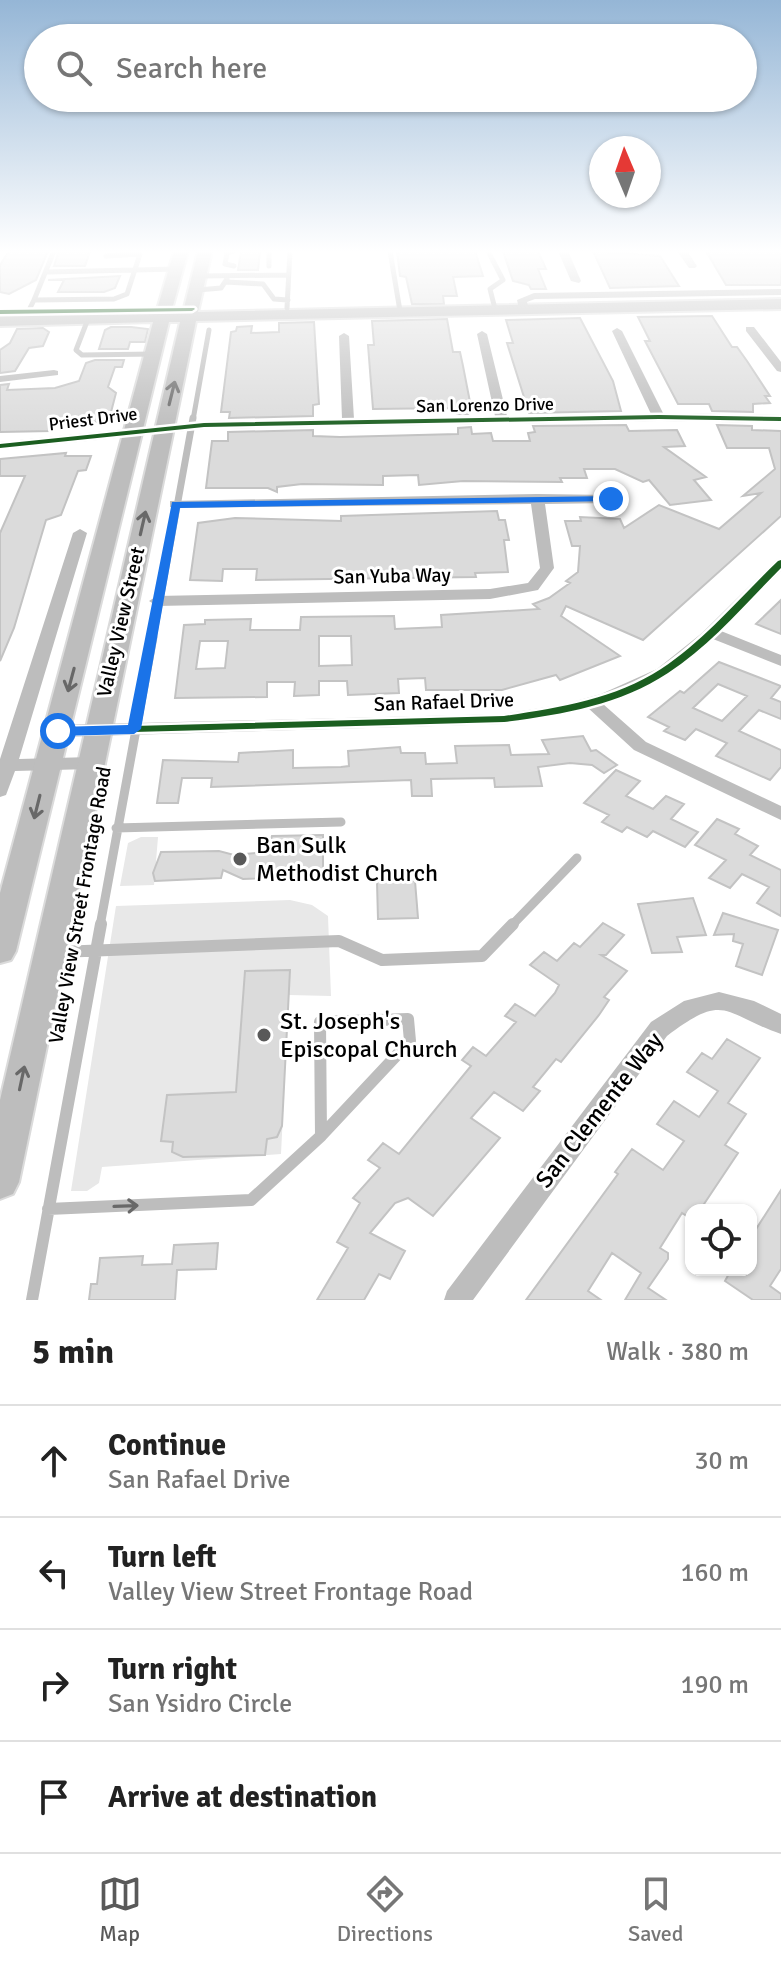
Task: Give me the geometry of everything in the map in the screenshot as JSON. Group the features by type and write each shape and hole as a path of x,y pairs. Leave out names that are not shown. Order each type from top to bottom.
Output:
{"main road":[{"path":"127,312 299,316 350,312"},
{"path":"191,314 214,312"},
{"path":"0,321 166,314"},
{"name":"Valley View Street","path":"0,951 132,431 166,314"},
{"name":"Valley View Street","path":"0,1182 96,730 191,314"}],"street":[{"path":"750,329 781,369"},
{"path":"617,331 659,417"},
{"path":"482,334 502,421"},
{"path":"344,336 348,423"},
{"path":"0,379 54,373"},
{"name":"San Lorenzo Drive","path":"190,425 659,417 781,419"},
{"name":"Priest Drive","path":"0,446 190,425"},
{"name":"San Yuba Way","path":"157,601 490,594 533,587 547,568 537,498"},
{"path":"175,504 611,499"},
{"path":"0,791 4,765 80,533"},
{"name":"San Rafael Drive","path":"58,731 504,719 555,712 591,702 662,672 781,563"},
{"path":"709,632 781,661"},
{"path":"591,702 640,746 781,814"},
{"path":"4,765 91,763"},
{"name":"San Clemente Way","path":"457,1300 659,1029 685,1008 707,1001 738,1002 781,1025"}],"lane":[{"path":"88,319 76,350 82,355 154,354"},
{"name":"Valley View Street Frontage Road","path":"32,1300 157,601 209,330"},
{"path":"116,828 341,822"},
{"path":"50,952 339,941 382,960 482,956 577,858"},
{"path":"48,1209 251,1200 321,1136 410,1041 408,1019 320,1022 321,1136"}],"shaded area":[{"path":"141,837 158,837 154,885 120,886 128,843"},
{"path":"290,900 312,905 328,916 331,996 289,995 281,1154 102,1167 99,1183 87,1191 71,1191 116,906"}],"building":[{"path":"712,316 732,347 737,347 747,361 770,396 765,396 770,403 753,404 753,412 712,411 709,404 678,404 645,341 650,341 638,317"},
{"path":"580,318 613,381 621,411 529,413 507,343 513,343 506,320"},
{"path":"447,319 453,352 460,352 470,402 465,402 468,414 457,414 457,408 373,409 368,345 374,345 372,321"},
{"path":"314,322 319,404 313,405 313,416 229,418 230,412 221,412 231,332 236,331 237,327 252,326 251,333 279,332 279,323"},
{"path":"111,327 148,329 145,342 130,342 128,349 99,349 105,330"},
{"path":"43,328 49,332 43,346 29,348 15,371 0,373 0,350 10,343 17,329"},
{"path":"124,360 122,367 115,367 108,387 116,393 110,416 97,422 58,424 51,431 0,432 0,385 9,384 7,390 55,388 79,381 86,363"},
{"path":"626,425 629,431 677,430 685,446 664,447 706,477 694,480 711,500 670,505 649,480 643,482 615,469 584,469 587,478 560,478 562,482 463,481 419,485 418,475 383,476 383,485 302,484 277,487 277,492 268,488 206,488 212,441 228,441 228,432 313,430 313,436 340,437 458,434 458,428 471,427 472,434 491,433 493,441 530,441 528,433 535,432 533,426"},
{"path":"717,425 781,431 781,516 643,640 566,606 561,616 620,656 560,680 556,675 502,690 426,690 425,678 398,679 399,693 348,695 347,681 319,681 319,695 294,696 295,682 267,682 267,697 175,698 184,625 205,624 205,620 251,619 250,630 300,630 301,617 394,616 395,629 442,627 441,615 539,609 533,604 549,598 570,583 566,581 578,572 580,546 572,546 565,521 581,521 580,517 620,519 624,528 659,505 719,529 761,493 743,496 775,469 769,448 727,448","holes":["319,636 351,636 352,665 319,666","200,641 228,641 225,668 196,669"]},
{"path":"66,453 65,456 91,456 86,470 78,471 61,515 46,520 14,628 0,661 0,533 25,476 0,476 0,459"},
{"path":"497,511 499,520 505,520 509,540 504,540 508,572 475,573 476,577 256,580 257,569 223,569 222,581 190,580 198,523 235,518 341,521 341,516"},
{"path":"781,600 781,634 756,624"},
{"path":"719,662 781,686 771,698 781,702 781,719 759,710 739,731 781,750 781,767 770,780 716,756 727,743 696,729 685,740 664,731 669,727 648,717 680,691 684,693","holes":["718,684 747,696 722,721 693,708"]},
{"path":"583,736 591,751 596,750 617,765 604,773 592,765 570,763 538,767 542,786 495,787 494,778 431,779 432,796 412,796 411,780 211,787 212,778 182,778 178,803 157,803 163,760 238,762 239,753 293,750 293,768 341,767 349,766 348,751 400,747 401,753 425,753 426,764 457,763 455,746 509,745 511,755 549,754 542,740"},
{"path":"616,770 640,781 626,796 653,809 666,796 684,804 671,819 698,832 685,847 653,831 647,837 627,827 622,832 602,822 609,815 584,803"},
{"path":"717,819 739,829 735,834 758,846 750,855 781,870 781,916 757,903 769,887 742,874 730,888 709,878 726,860 695,845"},
{"name":"Ban Sulk Methodist Church","path":"323,835 323,876 243,879 223,870 221,878 155,881 153,873 161,852 219,851 234,855 267,852 272,836"},
{"path":"415,881 418,918 378,919 377,882"},
{"path":"693,898 706,935 677,937 682,952 652,953 638,904"},
{"path":"723,913 778,930 762,975 736,966 743,944 733,941 734,934 714,935"},
{"path":"603,923 624,935 606,955 601,955 627,971 604,997 609,1000 599,1015 561,1062 556,1059 533,1087 540,1091 523,1111 494,1092 471,1118 500,1138 433,1216 408,1198 395,1203 370,1233 405,1251 390,1279 379,1274 364,1300 317,1300 348,1248 337,1242 360,1203 353,1198 380,1168 368,1160 383,1143 399,1154 471,1066 462,1060 473,1047 486,1056 516,1022 505,1016 515,1004 535,1016 555,993 559,985 530,965 544,952 557,961 574,943 580,947"},
{"name":"St. Joseph's Episcopal Church","path":"290,970 282,1126 277,1137 267,1139 265,1155 183,1157 172,1152 173,1142 161,1141 167,1095 236,1092 245,971"},
{"path":"727,1039 760,1058 728,1103 746,1114 725,1145 738,1153 704,1204 685,1204 685,1215 682,1213 660,1248 668,1253 668,1259 648,1288 666,1300 625,1300 641,1273 612,1253 588,1291 601,1300 526,1300 618,1174 615,1172 632,1149 663,1170 684,1141 657,1124 674,1101 699,1117 718,1091 687,1072 702,1053 712,1059"},
{"path":"781,1190 781,1269 770,1286 781,1294 781,1300 753,1300 725,1281 728,1276 757,1276 757,1228"},
{"path":"218,1243 216,1269 177,1270 175,1300 89,1300 91,1284 97,1284 100,1258 143,1256 142,1265 172,1264 174,1245"}],"cycle path":[{"path":"0,312 21,312"},
{"path":"0,446 204,425 659,417 781,419"},
{"path":"58,731 504,719 565,709 607,698 663,672 708,635 781,563"}],"place":[{"name":"Ban Sulk Methodist Church","path":"240,859"},
{"name":"St. Joseph's Episcopal Church","path":"264,1035"}],"route":[{"path":"58,731 134,729 175,504 611,499"}]}
